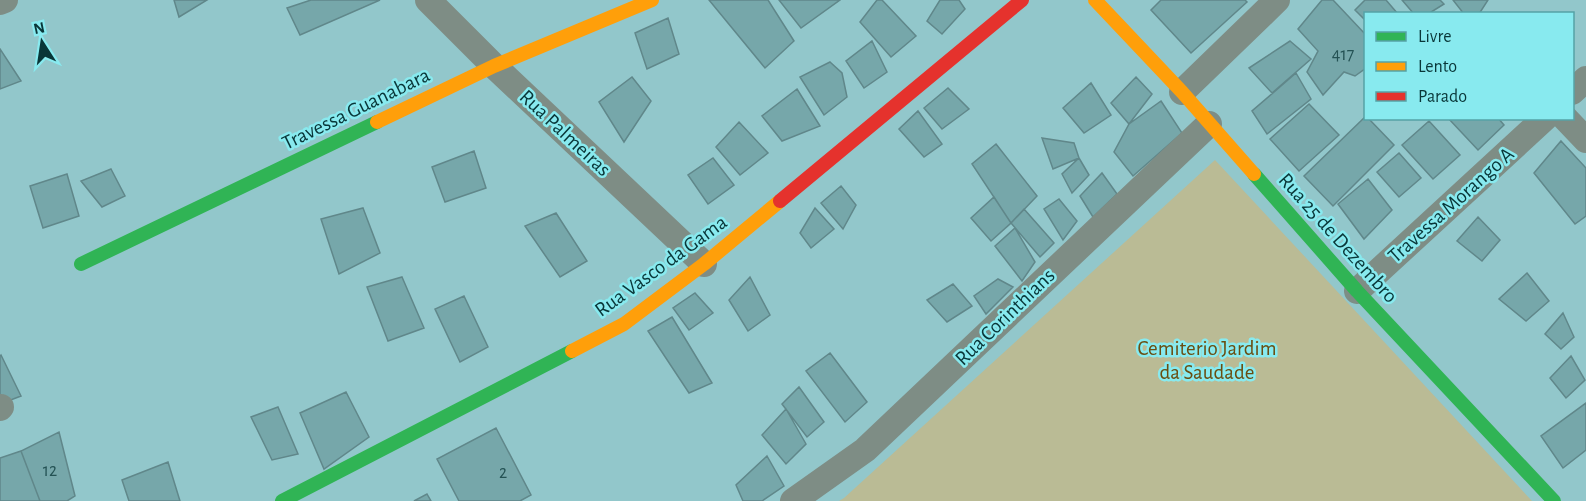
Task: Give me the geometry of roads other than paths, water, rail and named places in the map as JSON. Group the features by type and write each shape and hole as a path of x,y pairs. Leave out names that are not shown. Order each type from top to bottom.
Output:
{"street":[{"path":"0,2 5,0"},
{"name":"Rua Palmeiras","path":"428,0 494,66 704,264"},
{"name":"Travessa Guanabara","path":"81,264 494,66 652,0"},
{"name":"Rua Vasco da Gama","path":"282,501 624,324 704,264 1022,0"},
{"name":"Rua 25 de Dezembro","path":"1095,0 1182,92 1357,291 1554,501"},
{"path":"1182,92 1277,0"},
{"path":"1574,90 1586,79"},
{"name":"Travessa Morango A","path":"1357,291 1543,120"},
{"path":"1567,120 1586,140"},
{"name":"Rua Corinthians","path":"794,501 865,450 1209,124"}],"park label":[{"name":"Cemiterio Jardim da Saudade","path":"1207,360"}]}
